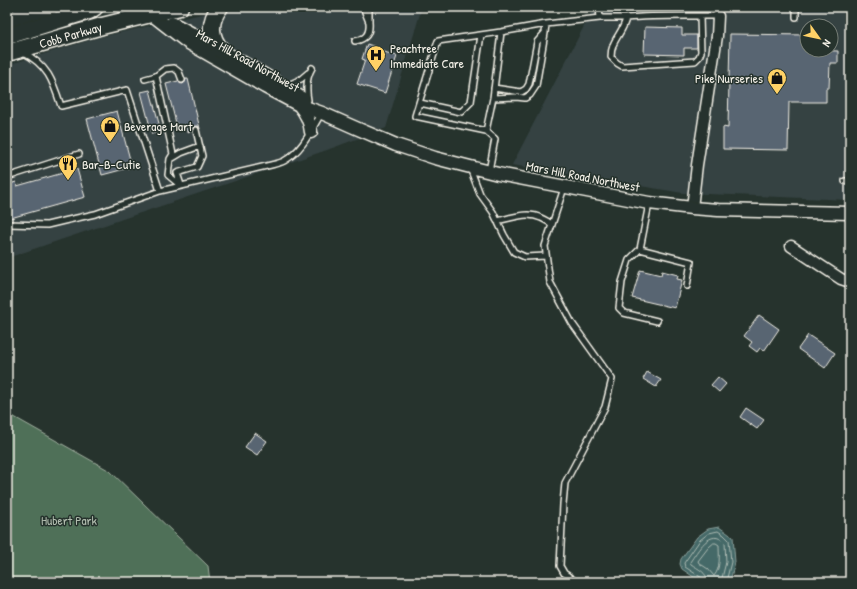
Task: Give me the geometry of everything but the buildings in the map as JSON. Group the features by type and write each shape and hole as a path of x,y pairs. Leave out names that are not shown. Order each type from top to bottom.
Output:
{"main road":[{"path":"7,20 36,9 50,7"},
{"path":"7,36 89,11 95,7"},
{"name":"Cobb Parkway","path":"11,51 148,9 180,7"},
{"path":"220,7 213,19 212,26 215,40 221,50"}],"street":[{"name":"Mars Hill Road Northwest","path":"148,9 284,86 304,104"},
{"name":"Mars Hill Road Northwest","path":"148,9 187,42 266,87 396,145 435,158 489,172 649,203 718,210 850,213"},
{"path":"692,208 699,151 718,36 718,16"},
{"path":"304,104 311,132"},
{"path":"791,246 841,279 850,282"}],"lane":[{"path":"363,7 369,22"},
{"path":"355,41 366,36 369,29 369,7"},
{"path":"599,7 600,18"},
{"path":"796,7 796,17"},
{"path":"626,18 624,25 611,49 611,57 622,66 697,60 701,52 700,16"},
{"path":"489,172 495,139 486,130 415,116 438,41 546,24 600,18 718,16"},
{"path":"493,98 525,98 530,95 536,86 546,24"},
{"path":"486,130 493,98 501,32"},
{"path":"494,88 521,92 526,89 529,84 537,42 545,33"},
{"path":"420,103 461,112 471,102 481,35"},
{"path":"11,51 29,56 49,74 61,106 127,90 160,191"},
{"path":"145,79 156,76 164,69 174,68 179,72 182,80"},
{"path":"284,86 296,82 310,70 304,104"},
{"path":"156,76 173,154 170,159 168,175 181,186"},
{"path":"7,224 47,225 95,214 160,191 283,161 294,154 302,146 322,113"},
{"path":"181,186 177,173 197,167 202,156 196,130"},
{"path":"170,159 200,146"},
{"path":"7,177 79,154"},
{"path":"470,167 480,194 493,212 514,252 525,257 546,256"},
{"path":"564,187 545,246 550,282 572,322 612,379 605,407 565,483 560,566 564,573 576,582"},
{"path":"649,203 640,249 629,260 622,282 619,308 624,314 657,321"},
{"path":"497,221 521,215 533,215 552,224"},
{"path":"640,249 691,262 687,286"}],"shaded area":[{"path":"233,7 422,7 386,128 327,150 7,258 7,65 100,37"},
{"path":"594,7 850,7 850,200 683,193 512,165"}],"green space":[{"name":"Hubert Park","path":"7,413 110,471 208,566 210,582 7,582"}],"water":[{"path":"719,527 733,537 735,562 730,581 701,582 682,569 680,564 681,559 697,537 708,529"}],"place":[{"name":"Peachtree Immediate Care","path":"376,72"},
{"name":"Pike Nurseries","path":"777,95"},
{"name":"Beverage Mart","path":"110,143"},
{"name":"Bar-B-Cutie","path":"68,181"}]}
